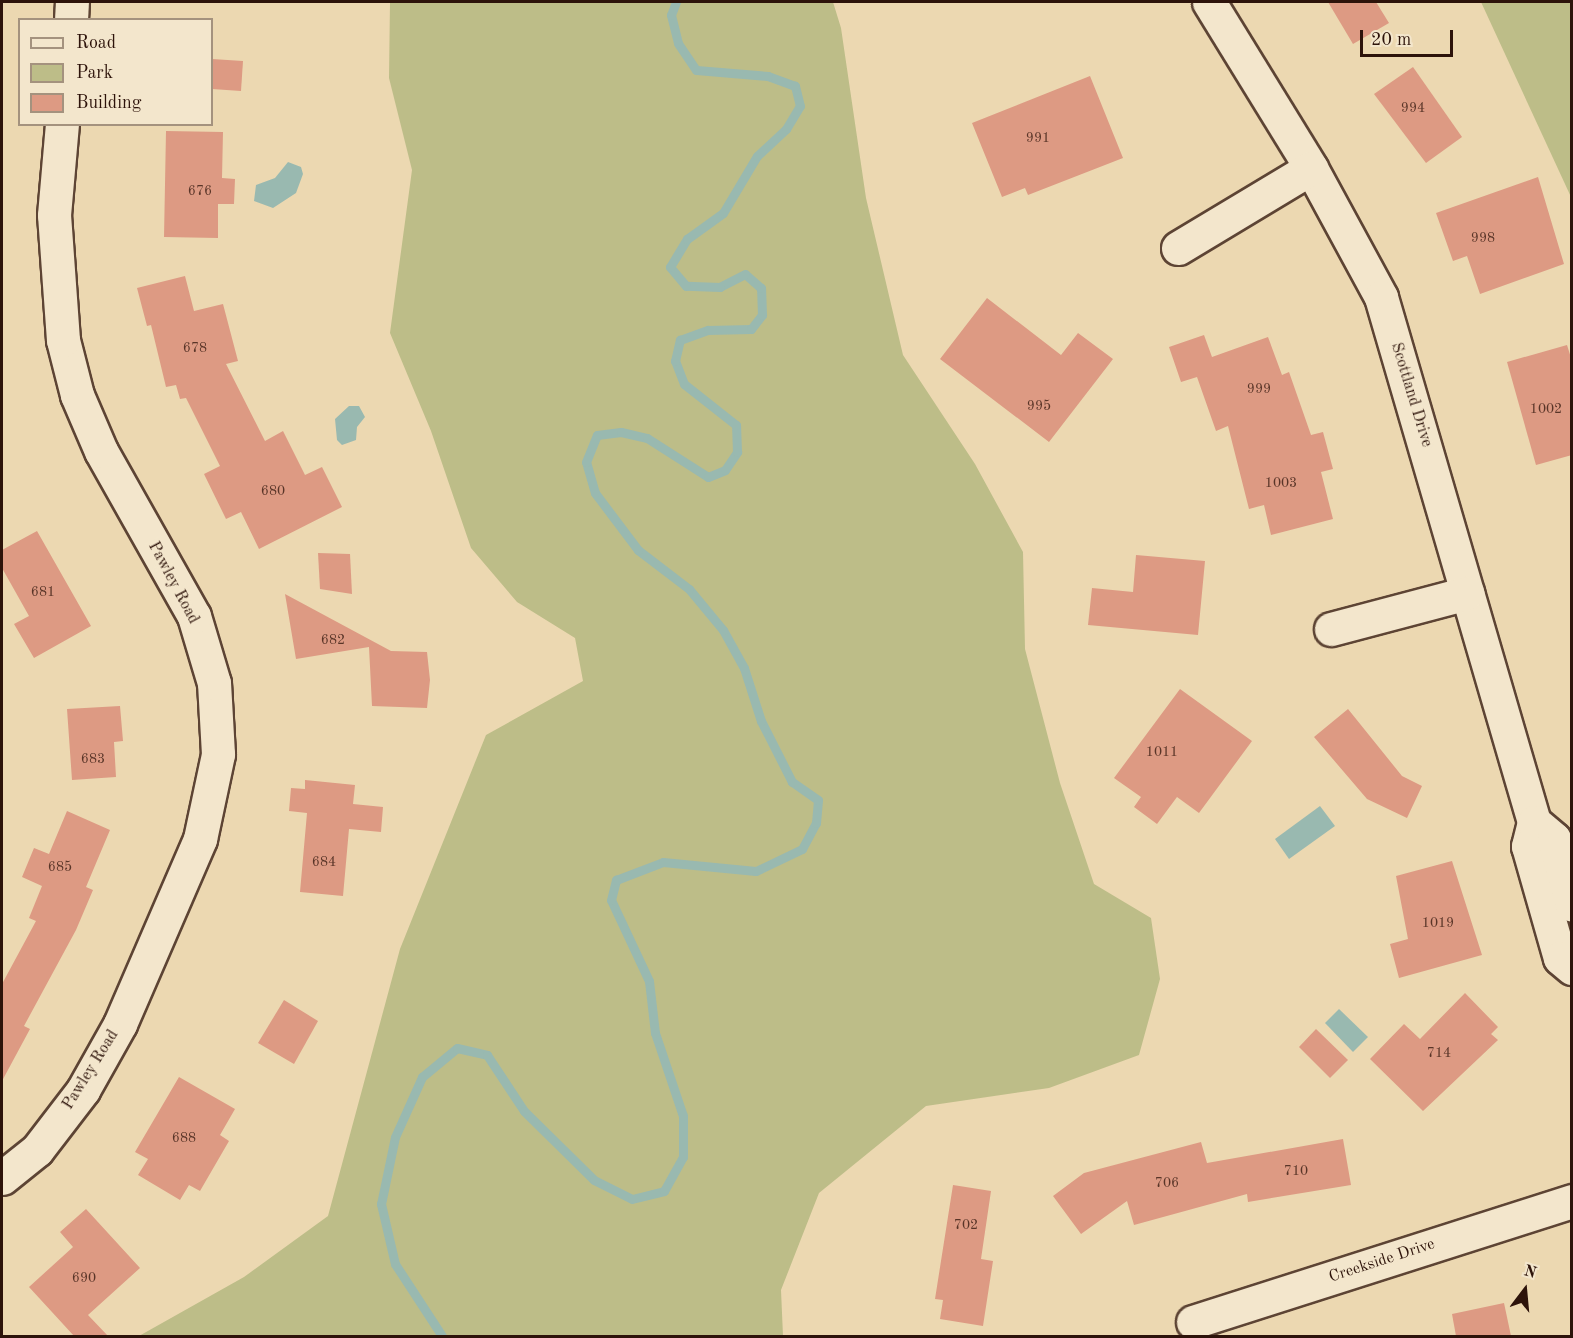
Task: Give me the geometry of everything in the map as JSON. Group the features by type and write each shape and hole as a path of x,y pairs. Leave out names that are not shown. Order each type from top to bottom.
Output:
{"street":[{"path":"71,18 72,2"},
{"name":"Scottland Drive","path":"1209,2 1311,168 1381,297 1534,822 1528,846 1560,958 1572,968"},
{"name":"Pawley Road","path":"2,1178 37,1150 83,1090 120,1023 200,839 219,754 214,683 194,616 101,451 77,395 63,340 54,215 62,126"},
{"path":"1178,248 1311,168"},
{"path":"1331,629 1467,593"},
{"name":"Scottland Drive","path":"1534,822 1554,839 1572,905"},
{"name":"Creekside Drive","path":"1193,1322 1572,1201"}],"green space":[{"path":"390,2 833,2 841,28 866,198 903,355 975,464 1023,552 1025,649 1060,783 1094,884 1151,918 1160,979 1139,1055 1049,1088 926,1106 819,1193 781,1290 783,1336 139,1336 244,1277 328,1216 400,949 486,735 583,681 575,638 517,602 471,548 431,431 390,333 412,170 389,78"},
{"path":"1481,2 1571,2 1571,197"}],"water":[{"path":"288,162 301,167 303,174 296,193 273,208 254,201 256,185 275,178"},
{"path":"349,406 359,406 365,417 357,427 356,440 342,445 337,440 335,419"},
{"path":"1320,806 1335,826 1289,859 1275,839"},
{"path":"1339,1009 1368,1037 1353,1052 1325,1023"}],"building":[{"path":"1328,2 1376,2 1389,23 1353,44"},
{"path":"213,59 243,61 241,91 213,89"},
{"path":"1413,67 1462,137 1426,163 1374,94"},
{"path":"1090,76 1123,158 1028,195 1025,188 1002,197 972,123"},
{"path":"166,131 223,132 222,178 235,179 234,204 218,204 218,238 164,237"},
{"path":"1538,177 1564,264 1480,294 1467,256 1453,261 1436,213"},
{"path":"185,276 194,311 223,304 238,361 226,364 265,441 283,431 305,475 322,467 342,507 259,549 241,512 226,519 204,474 220,466 186,398 180,399 176,385 166,387 151,325 147,326 137,288"},
{"path":"987,298 1061,355 1078,333 1113,359 1049,442 940,359"},
{"path":"1204,335 1212,357 1268,337 1282,375 1289,372 1311,435 1323,432 1333,469 1321,472 1333,519 1271,535 1264,505 1249,509 1228,426 1216,431 1197,377 1181,382 1169,347"},
{"path":"1567,345 1572,361 1572,455 1536,465 1507,362"},
{"path":"37,531 91,626 34,658 14,624 29,616 2,568 2,550"},
{"path":"318,553 350,554 352,594 320,589"},
{"path":"1136,555 1205,561 1198,635 1088,625 1092,588 1133,592"},
{"path":"285,594 391,651 427,652 430,680 427,708 372,706 369,647 296,659"},
{"path":"1180,689 1252,741 1199,813 1177,797 1157,824 1134,807 1141,797 1114,778"},
{"path":"120,706 123,741 114,742 116,777 72,780 67,709"},
{"path":"1348,709 1402,776 1422,786 1407,818 1367,799 1314,737"},
{"path":"305,780 355,785 353,804 383,807 381,832 349,829 343,896 300,892 307,813 289,811 291,788 305,789"},
{"path":"67,811 110,830 86,887 93,890 76,930 24,1026 30,1029 2,1081 2,984 36,921 29,918 42,886 22,877 34,848 49,854"},
{"path":"1452,861 1482,955 1399,978 1390,944 1408,939 1396,876"},
{"path":"1465,993 1498,1027 1491,1034 1498,1040 1423,1111 1370,1059 1404,1024 1420,1039"},
{"path":"284,1000 318,1021 294,1064 258,1043"},
{"path":"1316,1029 1348,1060 1330,1078 1299,1047"},
{"path":"179,1077 235,1109 220,1135 229,1141 200,1191 189,1185 180,1200 138,1175 148,1159 135,1152"},
{"path":"1343,1139 1351,1185 1248,1202 1247,1194 1134,1225 1127,1201 1081,1234 1053,1196 1084,1173 1201,1142 1207,1163"},
{"path":"953,1185 991,1191 981,1259 993,1261 983,1326 940,1319 943,1300 935,1299"},
{"path":"86,1209 140,1268 88,1315 108,1336 74,1336 29,1287 73,1247 60,1232"},
{"path":"1504,1303 1511,1336 1456,1336 1452,1314"}],"waterway":[{"path":"442,1336 395,1264 381,1204 395,1137 422,1077 457,1048 487,1055 524,1111 594,1180 632,1199 664,1191 683,1157 683,1116 655,1033 649,981 611,900 616,880 663,862 756,871 802,849 816,823 818,800 792,782 761,721 744,668 723,630 689,589 638,550 595,493 586,462 597,435 621,432 647,438 708,477 725,470 737,452 736,425 684,384 675,361 680,340 708,330 751,329 762,315 761,288 745,274 720,287 686,286 670,267 687,239 723,213 757,156 786,129 800,106 795,86 768,76 696,70 678,43 671,15 676,2"}]}
